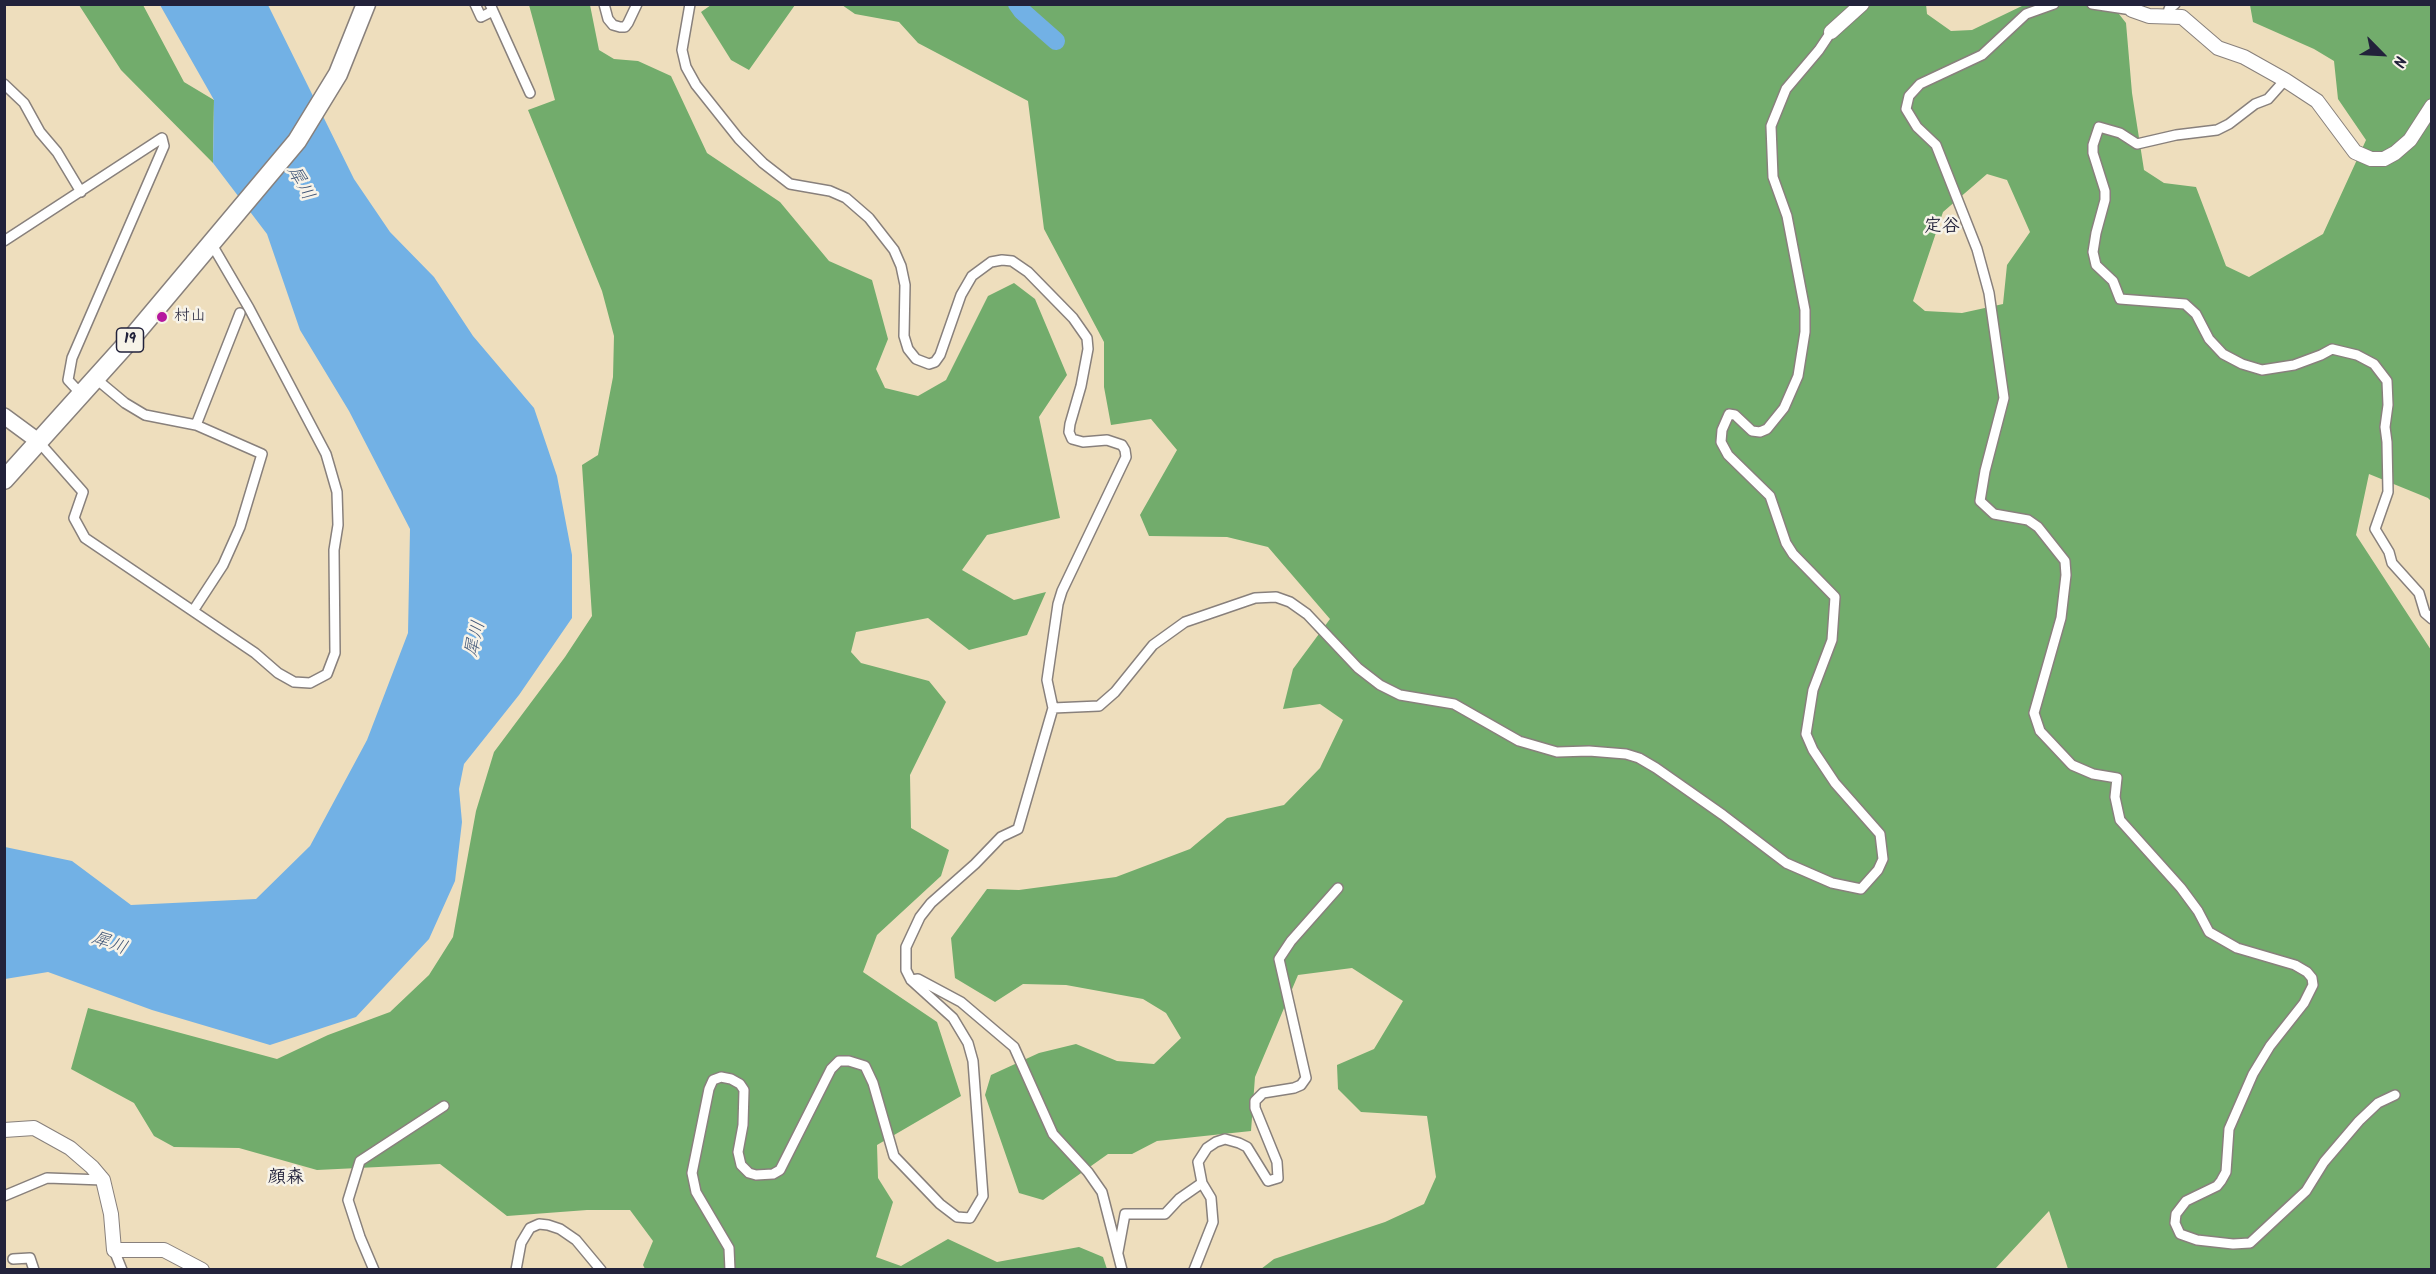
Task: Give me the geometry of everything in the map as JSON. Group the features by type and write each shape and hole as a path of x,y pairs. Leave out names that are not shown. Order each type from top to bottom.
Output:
{"highway":[{"name":"19","path":"4,480 95,378 297,141 327,94 347,54 366,4"}],"main road":[{"path":"4,416 38,441"}],"street":[{"path":"472,4 481,17 492,8 530,93"},
{"path":"604,4 608,19 613,25 620,27 625,27 628,23 637,4"},
{"path":"690,4 682,50 686,67 696,85 739,139 784,181 797,187 830,191 846,198 869,218 894,250 901,266 905,285 904,336 908,350 916,359 923,363 935,362 948,337 950,324 961,295 972,276 991,262 1002,260 1020,265 1084,331 1088,349 1069,432 1072,439 1076,441 1107,440 1122,445 1125,450 1125,457 1058,604 1047,680 1053,708 1018,830 1001,837 975,864 931,903 920,917 906,947 906,970 911,980 953,1018 968,1043 973,1061 983,1196 970,1218 963,1218 947,1211 894,1156 873,1083 865,1066 849,1061 839,1061 831,1069 780,1170 773,1174 756,1176 745,1170 738,1152 743,1125 744,1090 740,1084 721,1077 713,1080 709,1089 692,1173 696,1192 729,1248 730,1269"},
{"path":"1053,708 1099,706 1115,692 1153,645 1185,622 1255,598 1276,597 1290,602 1307,614 1358,668 1380,685 1400,695 1454,704 1519,741 1557,752 1589,751 1626,754 1639,758 1723,815 1786,863 1832,884 1861,889 1878,870 1883,859 1880,834 1835,783 1813,750 1806,734 1813,690 1832,640 1835,597 1793,554 1786,543 1770,496 1728,455 1721,442 1722,430 1729,414 1735,415 1752,431 1760,432 1767,429 1784,408 1798,376 1805,332 1805,310 1786,216 1773,177 1771,126 1786,89 1831,32 1862,4"},
{"path":"2054,4 2026,14 1982,55 1920,84 1909,96 1906,109 1917,127 1936,144 1977,249 1989,293 2004,398 1985,471 1980,501 1994,514 2028,520 2038,527 2065,561 2066,575 2061,618 2034,713 2040,731 2072,765 2093,774 2117,778 2115,797 2120,820 2181,888 2198,911 2209,932 2237,948 2295,965 2312,978 2313,986 2304,1004 2270,1046 2253,1074 2229,1129 2226,1172 2221,1181 2217,1186 2186,1201 2176,1214 2175,1223 2180,1234 2197,1240 2233,1245 2250,1243 2306,1191 2324,1162 2358,1121 2378,1103 2395,1095"},
{"path":"2092,4 2131,7 2149,16 2182,17 2218,48 2244,57 2316,101 2355,152 2370,159 2384,159 2395,153 2410,140 2432,106"},
{"path":"2166,17 2169,9 2175,4"},
{"path":"2285,80 2268,99 2255,104 2229,124 2217,130 2176,135 2138,144 2120,133 2099,127 2093,153 2105,191 2105,200 2093,252 2096,265 2113,281 2120,299 2185,304 2196,314 2209,339 2223,354 2242,364 2262,370 2294,365 2321,356 2332,349 2357,355 2374,364 2387,381 2388,405 2385,427 2388,492 2375,529 2389,552 2392,563 2419,593 2425,613 2432,620"},
{"path":"4,84 24,103 40,132 57,152 81,192"},
{"path":"4,241 162,138 164,146 72,358 68,380 81,394"},
{"path":"38,441 83,492 74,518 85,538 294,682 310,683 327,674 335,653 334,549 338,525 338,492 326,454 214,240"},
{"path":"196,425 240,314"},
{"path":"95,378 125,403 145,415 196,425 262,454 240,527 223,565 193,611"},
{"path":"1194,1269 1213,1222 1211,1198 1202,1183 1198,1162 1207,1148 1225,1139 1233,1140 1247,1147 1268,1181 1278,1178 1277,1162 1255,1108 1255,1101 1263,1093 1301,1085 1306,1078 1279,959 1291,941 1338,888"},
{"path":"911,980 918,979 961,1002 1014,1047 1053,1134 1088,1172 1102,1192 1122,1269"},
{"path":"374,1269 360,1237 348,1200 360,1161 444,1106"},
{"path":"4,1130 34,1128 70,1148 92,1167 103,1180 111,1214 114,1250 122,1269"},
{"path":"4,1196 47,1178 103,1180"},
{"path":"1118,1252 1125,1214 1165,1214 1179,1199 1202,1183"},
{"path":"516,1269 521,1243 530,1228 539,1224 560,1229 576,1240 601,1269"},
{"path":"114,1250 164,1250 202,1269"},
{"path":"12,1259 30,1258 34,1269"}],"green space":[{"path":"1926,4 1927,14 1951,31 1972,30 2024,5 2112,5 2126,23 2132,93 2144,170 2164,183 2196,187 2226,266 2249,277 2323,234 2366,140 2338,99 2334,61 2314,49 2253,22 2250,5 2431,5 2431,501 2369,474 2356,535 2431,650 2431,1269 2068,1269 2049,1211 1995,1269 1261,1269 1274,1259 1385,1222 1424,1204 1436,1177 1427,1116 1361,1112 1338,1089 1337,1065 1374,1049 1403,1001 1352,968 1298,975 1255,1077 1251,1131 1157,1141 1132,1154 1108,1154 1043,1200 1019,1193 985,1095 991,1075 1039,1053 1076,1044 1117,1061 1154,1064 1181,1038 1166,1013 1143,999 1066,985 1023,984 995,1002 955,978 951,938 987,889 1019,890 1116,877 1190,849 1227,818 1284,805 1320,768 1343,720 1320,704 1283,709 1293,669 1330,619 1268,547 1227,537 1149,536 1140,515 1177,450 1151,419 1111,425 1104,387 1104,342 1044,229 1028,101 918,43 899,22 855,14 842,5","holes":["1987,174 2007,180 2030,232 2007,265 2003,304 1962,313 1925,311 1913,301 1943,212"]},
{"path":"79,5 143,5 184,82 214,100 213,163 121,70"},
{"path":"529,5 590,5 599,50 614,59 638,61 671,76 707,153 780,202 829,261 872,280 888,339 876,369 885,388 918,396 946,380 988,296 1014,283 1035,299 1067,375 1039,417 1060,518 987,535 962,570 1014,600 1046,592 1027,635 969,650 928,618 856,632 851,652 861,663 929,681 946,702 910,775 911,828 949,850 941,876 877,935 863,972 937,1022 961,1096 877,1145 878,1178 893,1202 876,1257 901,1266 948,1239 997,1262 1079,1247 1103,1257 1107,1269 645,1269 643,1265 653,1241 630,1210 587,1210 507,1216 440,1164 317,1170 239,1148 174,1147 154,1136 134,1103 71,1069 88,1008 277,1059 328,1035 390,1012 429,975 453,937 476,811 494,752 565,657 592,616 582,465 598,455 613,377 614,336 602,291 528,110 555,100"},
{"path":"711,5 795,5 749,70 731,60 701,12"}],"water":[{"name":"犀川","path":"160,5 268,5 354,179 390,232 434,277 473,336 534,408 557,476 572,555 572,618 519,695 464,764 459,789 462,822 455,881 429,939 356,1017 270,1045 152,1010 48,972 5,979 5,847 72,861 131,905 256,899 310,846 367,740 408,633 410,529 349,411 300,330 267,234 213,163 214,100"}],"waterway":[{"path":"1017,4 1056,41"}],"place":[{"name":"村山","path":"162,317"}],"district":[{"name":"定谷","path":"1942,228"},
{"name":"顔森","path":"286,1179"}]}
